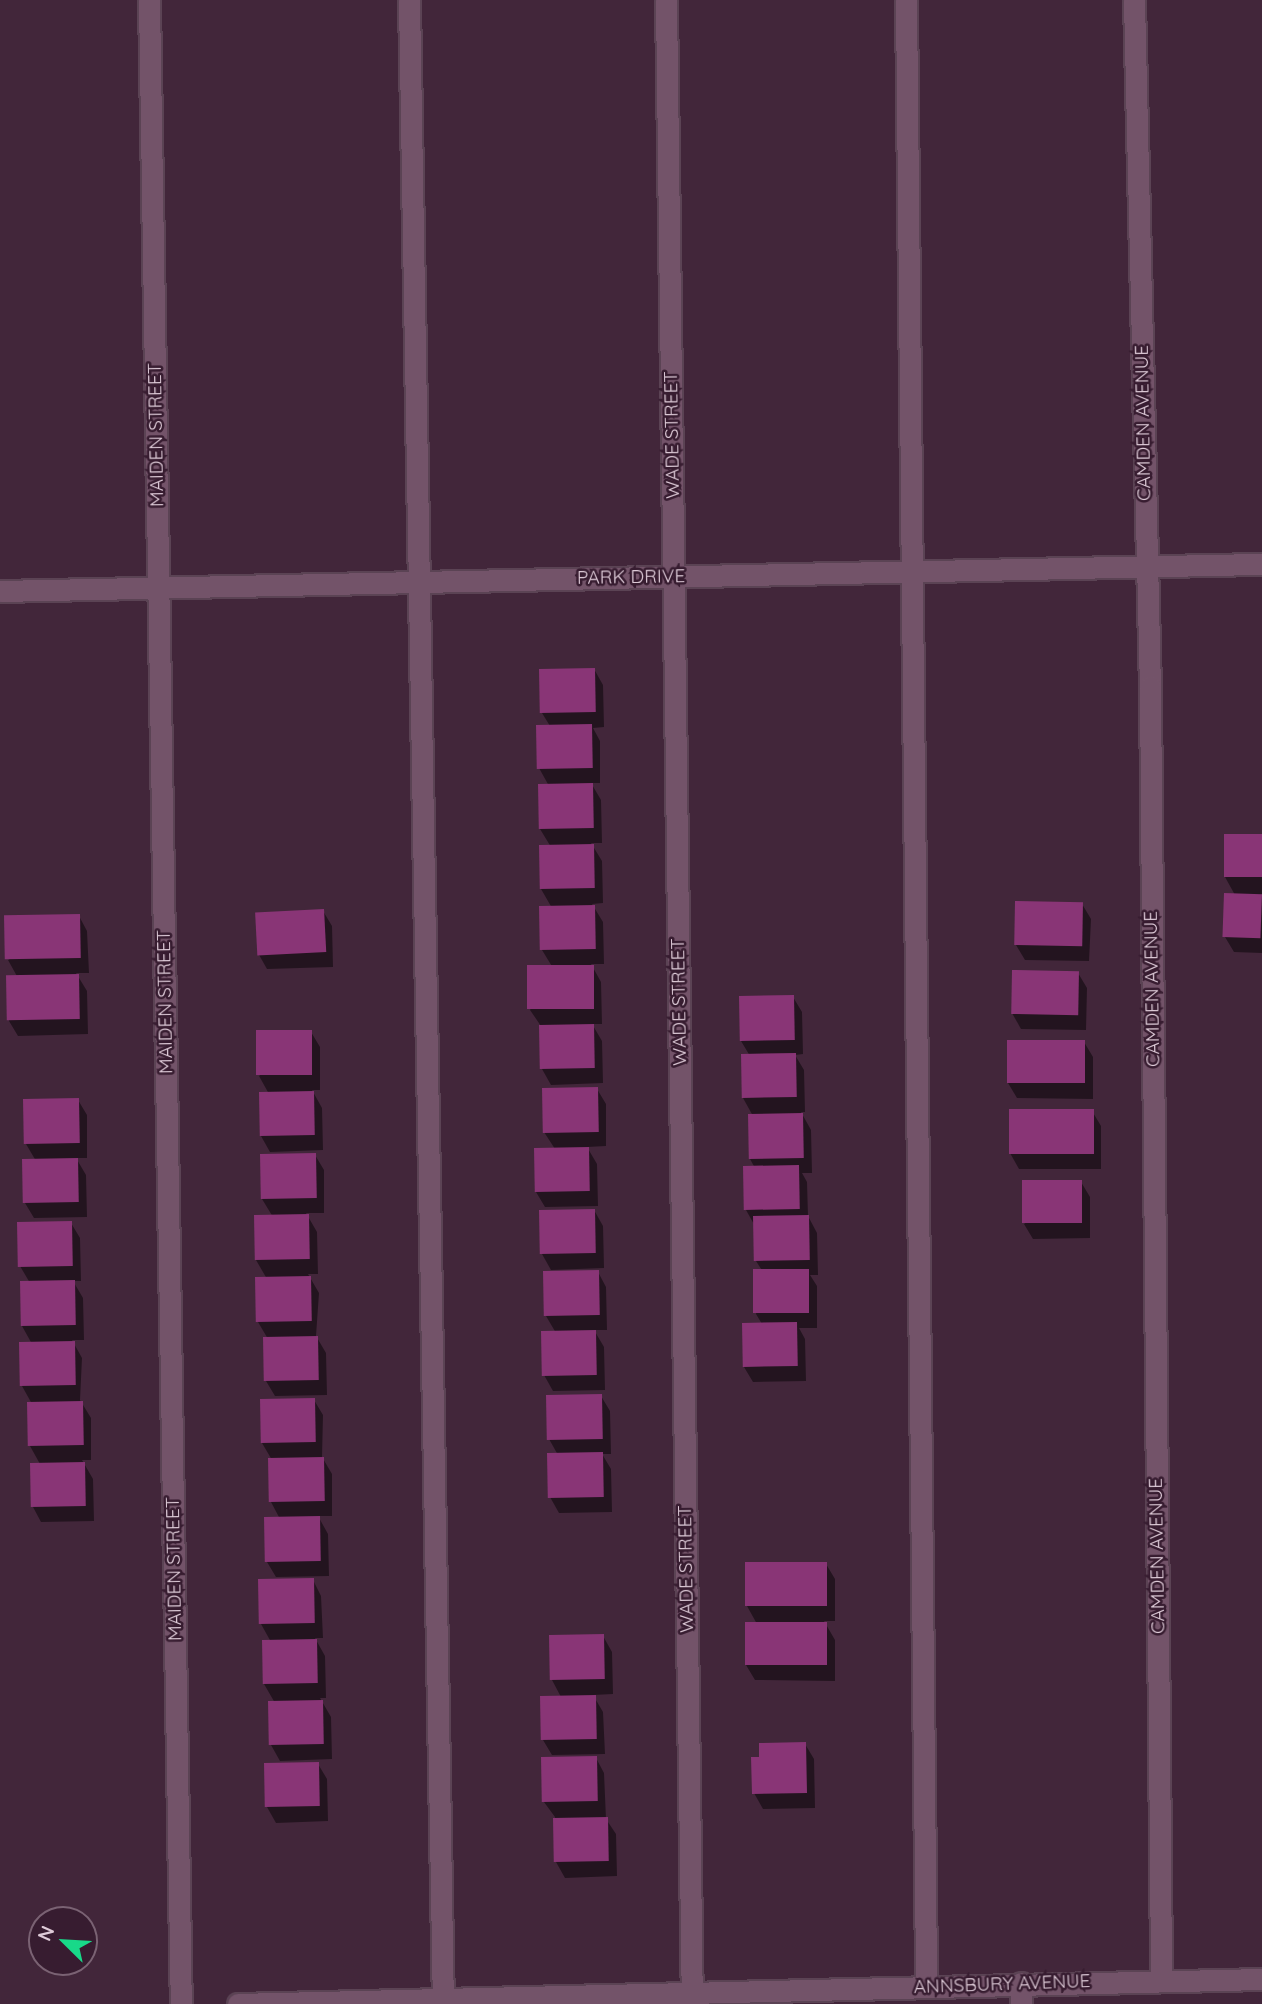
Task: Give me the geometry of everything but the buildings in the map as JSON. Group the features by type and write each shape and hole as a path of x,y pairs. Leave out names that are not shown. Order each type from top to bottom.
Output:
{"street":[{"name":"MAIDEN STREET","path":"149,0 181,2004"},
{"path":"409,0 443,2002"},
{"name":"WADE STREET","path":"666,0 692,1998"},
{"path":"906,0 926,1986"},
{"name":"CAMDEN AVENUE","path":"1134,0 1147,566 1161,1979"},
{"name":"PARK DRIVE","path":"0,591 1262,564"},
{"name":"ANNSBURY AVENUE","path":"238,2004 692,1998 926,1986 1021,1994 1161,1979 1262,1979"}]}
